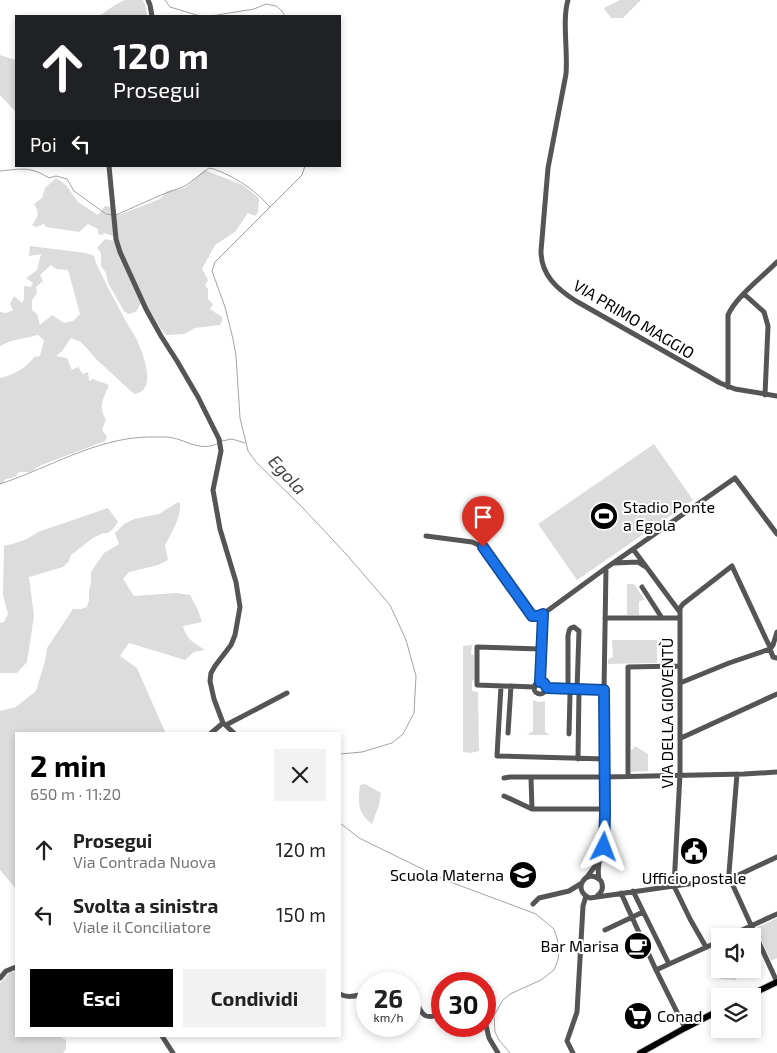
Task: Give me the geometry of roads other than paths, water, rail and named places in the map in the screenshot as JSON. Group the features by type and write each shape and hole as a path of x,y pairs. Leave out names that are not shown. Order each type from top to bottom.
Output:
{"main road":[{"path":"761,990 777,982"},
{"path":"643,1052 711,1015"}],"street":[{"path":"148,0 152,15"},
{"name":"VIA PRIMO MAGGIO","path":"568,0 566,10 566,74 548,171 541,251 545,270 554,284 576,302 683,363 735,390 777,396"},
{"path":"109,167 113,215 118,245 130,274 161,336 198,397 220,443 212,490 220,529 236,582 240,607 235,635 231,645 211,672 210,681 214,698 225,724 233,732"},
{"path":"728,387 728,315 731,308 777,262"},
{"path":"744,294 764,312 768,326 765,395"},
{"path":"426,536 472,542 483,547 532,616 538,616 735,478 777,534"},
{"path":"633,549 680,615"},
{"path":"613,563 638,562 646,567"},
{"path":"680,615 682,604 732,566 766,639 773,646"},
{"path":"606,568 604,690 605,837 598,869 599,879 605,892 608,894"},
{"path":"642,587 662,618"},
{"path":"540,682 543,614"},
{"path":"605,618 662,618 680,615"},
{"name":"VIA DELLA GIOVENTÙ","path":"674,886 681,738 680,615"},
{"path":"569,734 568,636 569,630 574,627 578,631 578,759"},
{"path":"776,659 773,657 773,646 774,637 777,632"},
{"path":"680,684 773,646"},
{"path":"535,687 477,685 477,647 541,649"},
{"path":"628,776 628,667 680,666"},
{"path":"540,682 544,683 547,688 569,692 604,690"},
{"path":"540,682 536,683 535,691 539,694 547,688"},
{"path":"501,686 497,756 605,759"},
{"path":"508,733 511,686"},
{"path":"213,732 287,693"},
{"path":"681,738 777,694"},
{"path":"499,715 509,715"},
{"path":"569,718 579,718"},
{"path":"504,778 776,772"},
{"path":"737,774 728,869 730,879 777,982"},
{"path":"531,778 532,809"},
{"path":"504,796 532,809 605,809"},
{"path":"533,904 539,898 569,891 582,883 592,872 601,855"},
{"path":"569,891 590,898 608,894 730,879 777,857"},
{"path":"587,877 594,876 599,879"},
{"path":"573,1053 567,1041 577,1012 585,895 581,889 582,883"},
{"path":"597,896 601,892 602,886"},
{"path":"674,886 706,947"},
{"path":"633,891 669,964"},
{"path":"620,893 685,1028"},
{"path":"605,930 643,912"},
{"path":"748,928 777,914"},
{"path":"656,970 711,945"},
{"path":"0,978 6,971 15,967"},
{"path":"341,995 346,997 356,995"},
{"path":"163,1037 173,1053"},
{"path":"489,1037 498,1053"}],"waterway":[{"name":"Egola","path":"165,0 170,7 197,15"},
{"name":"Egola","path":"217,15 254,9 266,4 276,6 284,15"},
{"name":"Egola","path":"305,167 302,175 215,262 212,271 225,307 233,339 240,418 248,451 256,462 346,554 390,605 406,640 416,676 414,713 403,734 392,743 362,752 341,754"},
{"path":"116,215 185,186 209,168 240,182 256,193 270,207"},
{"path":"0,171 25,169 49,178 56,176 67,179 74,191 106,214 112,215"},
{"path":"0,484 91,448 129,439 167,437 205,447 219,443"},
{"path":"222,441 232,439 245,443"},
{"name":"Egola","path":"341,824 359,838 445,880 536,914 554,929 559,952 554,970 541,980 510,994 502,1001 494,1016 495,1032 510,1053"}],"place":[{"name":"Stadio Ponte a Egola","path":"604,516"},
{"name":"Ufficio postale","path":"694,851"},
{"name":"Scuola Materna","path":"523,875"},
{"name":"Bar Marisa","path":"638,946"},
{"name":"Conad","path":"638,1016"}]}
